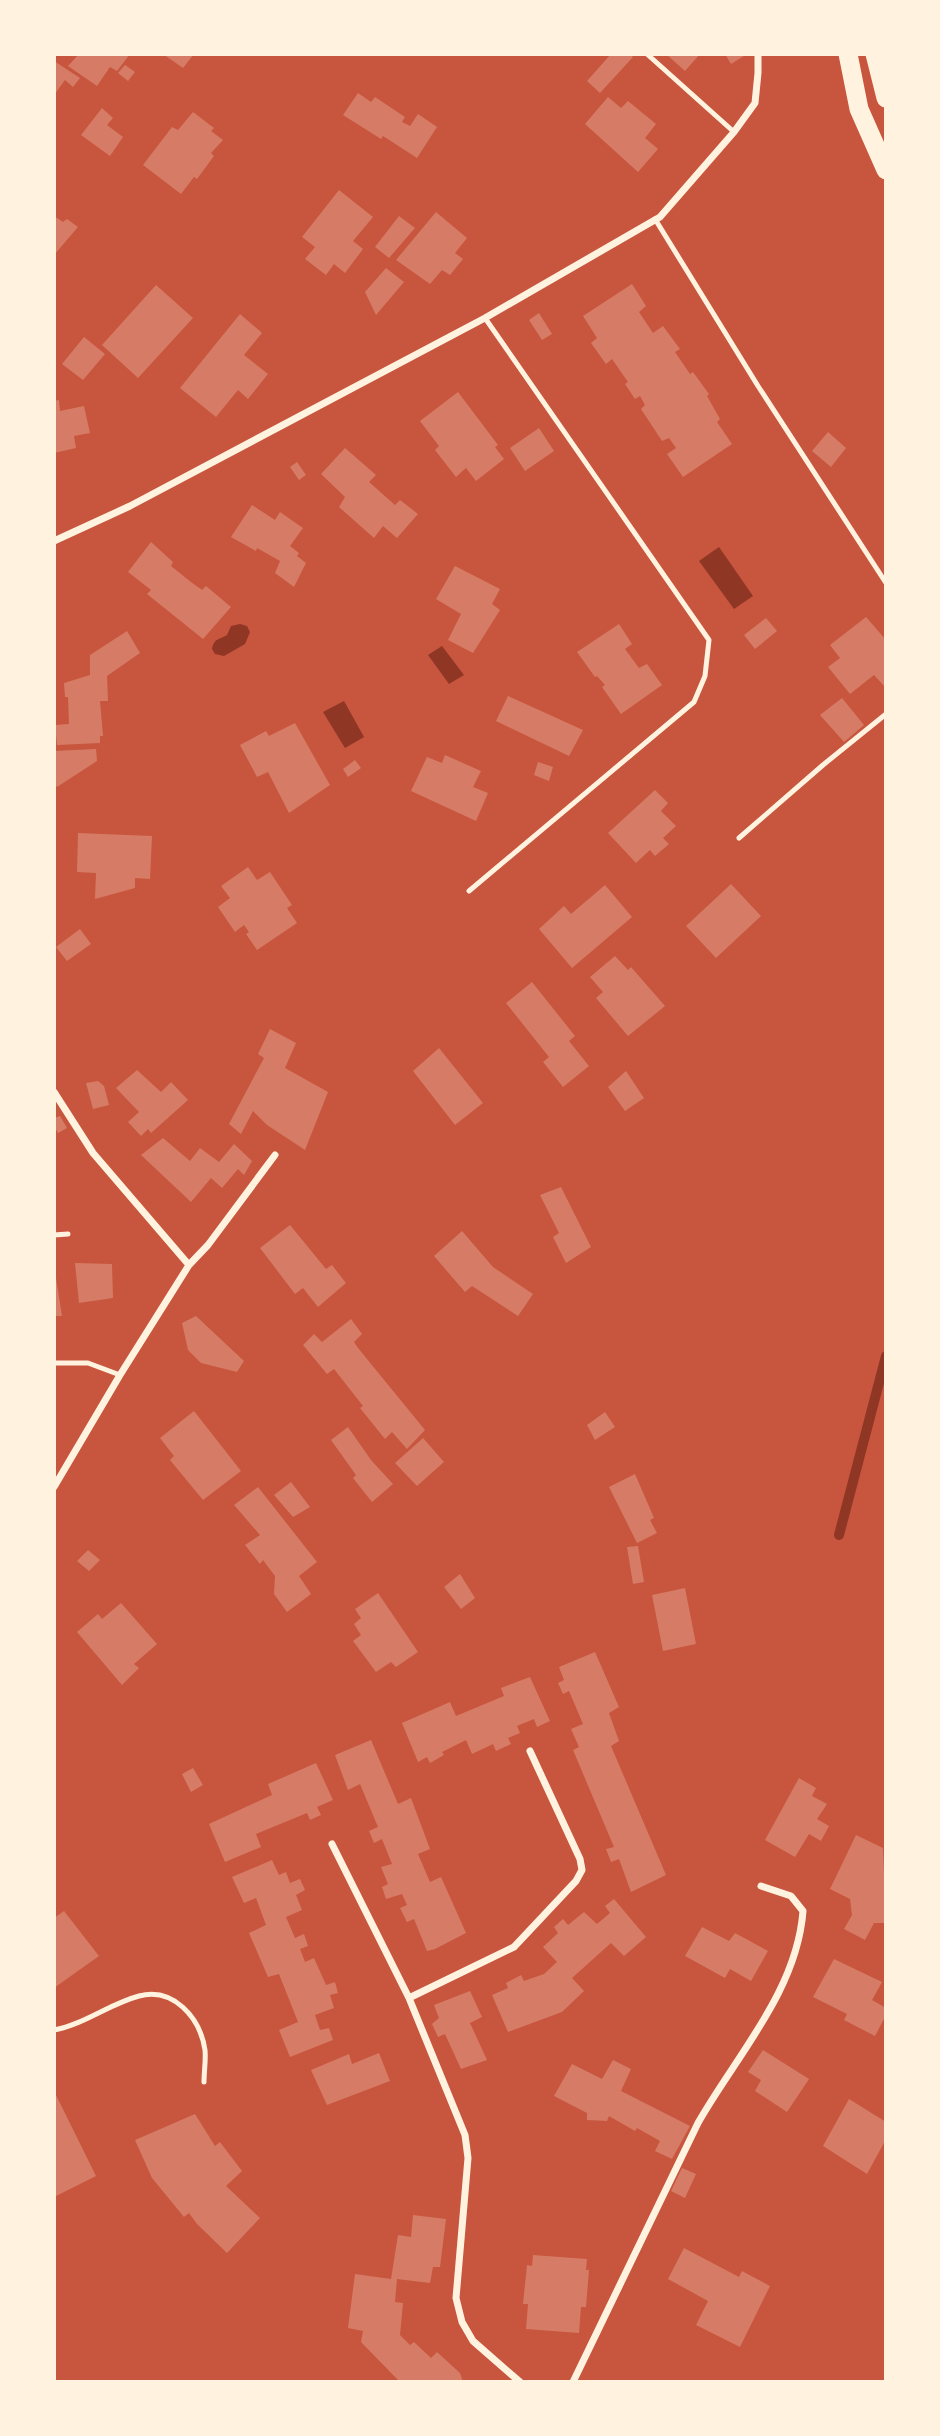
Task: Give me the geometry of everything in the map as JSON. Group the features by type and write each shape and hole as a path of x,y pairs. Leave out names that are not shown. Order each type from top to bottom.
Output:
{"highway":[{"path":"848,54 859,109 886,170"},
{"path":"875,54 886,99"}],"street":[{"path":"54,541 130,506 485,318 660,217 734,132 755,103 758,54"},
{"path":"54,1092 93,1153 189,1265"},
{"path":"54,1488 189,1265 208,1245 275,1155"},
{"path":"409,1998 513,1948 576,1881 582,1870 580,1859 530,1751"},
{"path":"332,1844 409,1998 465,2135 468,2158 456,2298 462,2322 473,2341 520,2382"},
{"path":"573,2382 698,2123 766,2015 788,1972 802,1929 803,1910 791,1896 761,1886"}],"lane":[{"path":"647,54 734,132"},
{"path":"654,219 886,583"},
{"path":"468,891 694,702 705,676 709,640 485,318"},
{"path":"739,838 886,714"},
{"path":"54,1235 68,1234"},
{"path":"54,1363 88,1363 120,1375"},
{"path":"54,2030 72,2026 140,1996 156,1994 173,2000 193,2017 205,2049 204,2082"}],"shaded area":[{"path":"719,547 753,596 734,609 699,561"},
{"path":"231,626 247,626 250,632 245,644 224,656 215,654 212,649 216,641 227,635"},
{"path":"442,646 464,675 449,684 428,655"},
{"path":"344,701 364,737 345,748 323,712"}],"building":[{"path":"79,54 130,54 117,71 110,67 97,86 68,66"},
{"path":"163,54 194,54 183,68"},
{"path":"611,54 629,54 633,57 600,93 587,81"},
{"path":"666,54 700,54 685,71"},
{"path":"725,54 747,54 731,64"},
{"path":"54,61 80,78 73,87 65,80 54,95"},
{"path":"125,65 135,72 128,81 118,73"},
{"path":"358,93 371,102 375,97 405,117 402,122 410,126 418,114 437,127 417,158 343,115"},
{"path":"608,97 621,108 628,101 656,124 645,138 658,149 638,172 585,124"},
{"path":"102,108 113,118 107,125 123,137 110,156 81,135"},
{"path":"193,112 214,128 211,131 223,140 211,153 214,156 197,179 194,177 181,194 143,165 172,127 178,130"},
{"path":"339,190 373,217 353,241 363,249 345,273 334,264 326,275 305,259 315,247 302,237"},
{"path":"436,212 467,238 455,253 463,259 450,275 442,270 430,284 396,260"},
{"path":"54,216 63,222 67,219 78,227 54,255"},
{"path":"399,216 415,228 389,258 375,247"},
{"path":"386,268 404,282 376,315 365,292"},
{"path":"632,284 646,306 639,312 653,333 663,326 680,349 675,352 690,374 693,372 709,394 707,396 720,419 717,422 732,444 683,477 667,454 676,448 669,438 662,441 641,409 645,405 640,396 635,399 625,384 628,382 612,359 606,364 591,343 597,338 583,316"},
{"path":"156,285 193,318 138,378 102,345"},
{"path":"539,313 552,334 542,340 529,320"},
{"path":"240,314 262,333 244,355 268,374 248,399 238,390 216,417 180,388"},
{"path":"84,337 105,354 83,380 62,364"},
{"path":"458,392 498,445 495,447 504,459 476,481 466,468 456,477 435,450 439,446 420,421"},
{"path":"59,400 60,411 84,406 90,433 74,436 76,448 54,453 54,401"},
{"path":"539,428 554,451 525,471 510,448"},
{"path":"828,432 846,448 831,467 812,451"},
{"path":"345,448 376,475 369,482 395,505 400,500 418,514 397,538 383,526 374,538 339,507 345,497 321,474"},
{"path":"297,462 306,475 299,480 290,467"},
{"path":"252,505 275,520 280,512 303,528 290,546 306,563 294,587 275,573 280,561 231,537"},
{"path":"151,542 173,562 171,566 202,590 206,586 231,607 203,639 147,594 151,590 128,572"},
{"path":"455,566 500,589 492,604 500,610 473,653 448,640 461,614 436,599"},
{"path":"866,617 886,640 886,688 874,675 850,694 828,667 840,658 830,645"},
{"path":"766,618 777,631 755,649 744,635"},
{"path":"619,624 632,644 625,649 639,668 647,664 662,685 621,714 602,687 605,685 595,677 577,652"},
{"path":"127,631 140,653 107,676 108,701 100,701 103,736 100,736 100,743 57,745 55,725 69,724 68,697 65,697 64,683 90,675 90,655"},
{"path":"508,696 583,730 569,756 496,721"},
{"path":"842,698 864,725 844,742 820,715"},
{"path":"295,723 330,785 289,813 268,772 257,777 240,745 266,731 269,736"},
{"path":"96,749 97,761 57,787 54,783 54,751"},
{"path":"445,755 481,771 473,787 488,793 476,821 411,791 427,757 442,763"},
{"path":"355,760 361,768 348,777 343,769"},
{"path":"538,762 553,767 549,781 534,775"},
{"path":"655,790 668,803 661,811 676,826 663,838 669,844 655,856 650,850 636,863 608,833"},
{"path":"78,833 152,836 150,879 135,878 135,888 95,899 96,873 77,872"},
{"path":"248,867 257,880 270,872 292,905 287,908 297,923 257,950 246,934 249,932 244,925 235,932 218,907 230,898 221,886"},
{"path":"731,884 761,916 716,958 686,926"},
{"path":"605,885 632,917 572,968 539,929 564,906 571,914"},
{"path":"80,929 91,944 67,961 56,947"},
{"path":"615,956 628,970 631,967 665,1006 628,1036 596,998 603,992 590,977"},
{"path":"532,982 575,1036 569,1041 589,1066 563,1087 543,1062 549,1057 506,1003"},
{"path":"270,1029 296,1043 285,1068 328,1092 305,1150 267,1125 253,1111 241,1134 229,1124 264,1058 258,1054"},
{"path":"439,1048 483,1103 455,1125 413,1071"},
{"path":"137,1070 161,1092 171,1082 188,1100 151,1133 148,1129 141,1136 128,1122 139,1112 116,1088"},
{"path":"626,1071 644,1098 625,1111 608,1087"},
{"path":"98,1081 104,1086 109,1105 93,1109 86,1083"},
{"path":"60,1116 67,1128 58,1133 54,1118"},
{"path":"163,1138 190,1161 200,1148 219,1162 234,1144 252,1161 244,1175 238,1169 222,1188 211,1178 191,1202 141,1155"},
{"path":"561,1187 591,1247 566,1263 553,1237 559,1233 540,1195"},
{"path":"290,1225 326,1269 332,1265 346,1283 318,1307 303,1288 295,1294 260,1248"},
{"path":"462,1231 493,1267 533,1294 518,1316 472,1286 465,1292 434,1256"},
{"path":"75,1263 112,1264 113,1298 79,1303"},
{"path":"56,1278 62,1316 54,1316"},
{"path":"196,1316 244,1361 237,1372 201,1363 188,1350 182,1323"},
{"path":"351,1319 362,1334 354,1342 358,1348 425,1430 407,1449 392,1432 385,1439 334,1369 327,1374 303,1345 314,1334 322,1342"},
{"path":"194,1411 241,1471 203,1500 170,1460 174,1456 160,1438"},
{"path":"605,1412 615,1427 595,1440 587,1425"},
{"path":"348,1427 371,1460 393,1484 372,1502 353,1478 356,1475 331,1440"},
{"path":"423,1438 444,1462 417,1486 395,1463"},
{"path":"635,1474 654,1518 650,1520 657,1533 637,1543 609,1487"},
{"path":"291,1482 310,1507 293,1517 274,1495"},
{"path":"258,1487 317,1562 299,1576 311,1594 287,1612 274,1594 275,1576 263,1560 260,1564 245,1545 260,1535 234,1505"},
{"path":"638,1546 644,1582 633,1584 627,1547"},
{"path":"88,1550 100,1560 89,1571 77,1561"},
{"path":"460,1574 475,1598 461,1609 444,1587"},
{"path":"685,1588 696,1644 663,1651 652,1595"},
{"path":"378,1593 418,1652 396,1667 391,1662 376,1672 353,1641 361,1635 354,1624 361,1618 355,1609"},
{"path":"121,1603 157,1644 134,1664 139,1668 122,1685 77,1632 98,1614 102,1619"},
{"path":"595,1652 619,1707 609,1713 619,1741 611,1746 666,1875 631,1892 619,1859 611,1862 606,1849 614,1847 573,1750 579,1747 571,1729 583,1724 569,1691 563,1694 558,1683 564,1680 559,1667"},
{"path":"530,1677 550,1721 537,1727 534,1719 517,1726 520,1733 508,1738 511,1744 496,1751 493,1744 472,1754 466,1740 442,1752 444,1755 430,1763 427,1757 418,1762 402,1723 450,1702 456,1716 504,1696 501,1688"},
{"path":"371,1740 398,1804 411,1798 430,1849 418,1854 430,1882 441,1877 466,1933 435,1949 427,1951 414,1919 407,1922 400,1908 407,1905 402,1894 386,1899 382,1887 388,1884 381,1867 392,1864 382,1839 374,1843 369,1831 378,1827 360,1784 348,1790 335,1755"},
{"path":"316,1763 333,1800 317,1807 321,1815 310,1820 307,1813 256,1834 261,1847 225,1862 209,1824 272,1795 268,1784"},
{"path":"193,1768 203,1785 191,1792 182,1774"},
{"path":"799,1778 816,1788 812,1796 827,1804 817,1819 829,1826 821,1841 809,1834 795,1857 765,1840"},
{"path":"856,1835 883,1848 886,1923 874,1923 865,1940 844,1929 852,1915 850,1899 830,1889"},
{"path":"272,1860 279,1875 286,1872 290,1883 300,1879 305,1890 296,1895 302,1910 286,1917 295,1938 304,1934 308,1946 300,1949 305,1962 314,1958 326,1985 335,1982 338,1993 330,1995 334,2008 315,2015 320,2030 329,2028 333,2040 290,2057 279,2030 298,2022 279,1974 268,1977 249,1933 266,1925 256,1898 244,1903 232,1877"},
{"path":"614,1899 646,1937 624,1956 611,1943 572,1978 584,1991 562,2012 508,2032 492,1995 508,1988 506,1983 521,1975 524,1981 544,1974 557,1962 543,1947 558,1933 554,1927 563,1919 568,1925 584,1912 597,1924 610,1913 605,1906"},
{"path":"64,1911 99,1956 54,1988 54,1918"},
{"path":"702,1927 729,1941 735,1933 768,1951 751,1981 730,1969 725,1978 685,1956"},
{"path":"834,1959 882,1982 872,2000 886,2008 886,2015 875,2036 844,2020 847,2014 813,1997"},
{"path":"470,1991 482,2017 470,2023 487,2060 461,2069 445,2034 438,2037 432,2024 439,2018 434,2005"},
{"path":"763,2050 809,2079 787,2112 755,2091 761,2080 748,2072"},
{"path":"379,2053 390,2081 327,2105 311,2070 349,2054 352,2064"},
{"path":"613,2060 631,2069 621,2091 690,2126 672,2159 655,2151 660,2141 637,2128 635,2131 609,2116 607,2121 587,2120 587,2113 554,2096 572,2064 602,2079"},
{"path":"54,2091 96,2176 54,2197"},
{"path":"849,2099 886,2122 886,2139 867,2174 823,2146"},
{"path":"195,2114 215,2146 220,2142 242,2171 226,2186 260,2218 227,2253 189,2213 184,2217 152,2178 135,2140"},
{"path":"682,2168 696,2174 685,2198 671,2191"},
{"path":"413,2215 446,2219 440,2267 433,2267 430,2283 397,2279 395,2302 403,2303 400,2335 410,2345 414,2342 431,2358 437,2352 460,2373 463,2382 400,2382 361,2342 363,2331 348,2328 355,2274 391,2279 398,2235 411,2237"},
{"path":"684,2248 739,2277 742,2271 770,2286 740,2347 696,2325 708,2301 668,2279"},
{"path":"533,2255 587,2259 586,2270 589,2270 586,2307 581,2307 579,2333 526,2329 528,2304 523,2304 527,2265 532,2266"}],"waterway":[{"path":"839,1535 886,1356"}]}
